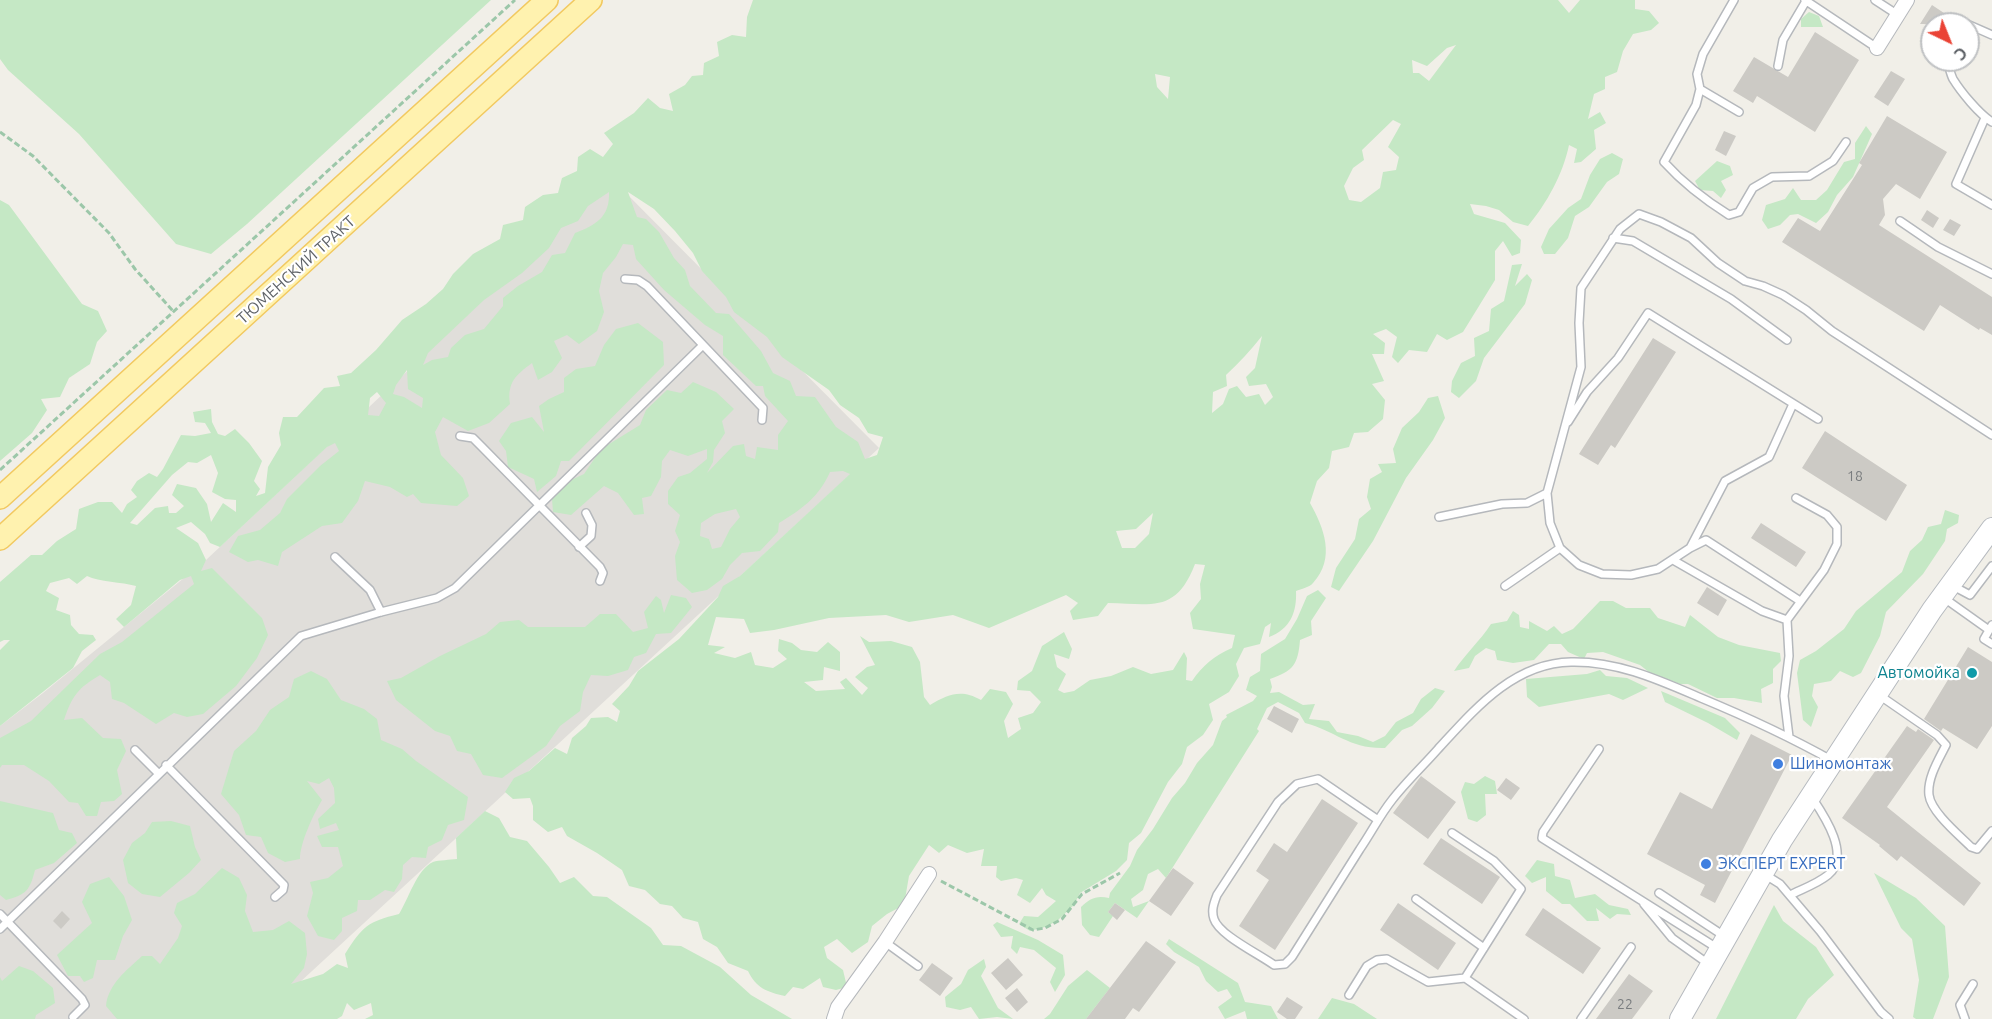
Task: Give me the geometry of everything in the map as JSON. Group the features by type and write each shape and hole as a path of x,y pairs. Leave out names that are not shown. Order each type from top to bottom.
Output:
{"main road":[{"name":"ТЮМЕНСКИЙ ТРАКТ","path":"0,498 548,0"},
{"name":"ТЮМЕНСКИЙ ТРАКТ","path":"0,539 591,0"}],"street":[{"path":"1877,48 1906,0"},
{"path":"1680,1019 1762,873 1833,761 1946,590 1992,528"},
{"path":"834,1019 838,1007 885,942 929,874"}],"lane":[{"path":"1734,0 1703,54 1697,74 1700,89 1696,105 1664,162 1703,199 1729,215 1739,212 1753,188 1772,177 1809,176 1833,161 1846,142"},
{"path":"1778,66 1783,40 1805,0 1877,48"},
{"path":"1875,0 1898,15"},
{"path":"1951,72 1953,78 1988,120 1956,184 1992,206"},
{"path":"1700,89 1739,112"},
{"path":"1800,601 1706,540 1658,569 1631,575 1602,574 1579,566 1560,548 1550,523 1546,493 1581,367 1579,323 1581,288 1620,229 1639,214 1661,222 1691,238 1718,263 1745,281 1783,295 1832,331 1992,435"},
{"path":"1900,222 1938,247 1992,274"},
{"path":"1613,238 1633,241 1731,299 1787,340"},
{"path":"625,279 638,280 647,286 763,408 762,420"},
{"path":"1565,427 1587,392 1617,358 1648,313 1818,419"},
{"path":"0,929 301,636 437,598 454,588 702,346"},
{"path":"1690,548 1725,481 1769,457 1793,404"},
{"path":"460,436 473,438 539,504 603,573 600,581"},
{"path":"1439,517 1502,504 1527,503 1546,493"},
{"path":"1789,736 1784,696 1789,656 1787,620 1824,570 1837,544 1837,527 1827,515 1796,498"},
{"path":"579,547 591,536 592,525 586,513"},
{"path":"1505,586 1560,548"},
{"path":"335,557 370,590 381,612"},
{"path":"1673,560 1762,611 1787,620"},
{"path":"1946,590 1970,595 1992,566"},
{"path":"1946,590 1990,627 1984,639 1992,644"},
{"path":"1378,820 1318,779 1297,784 1278,802 1217,896 1212,908 1218,928 1274,965 1285,964 1292,957 1391,801 1473,711 1505,684 1525,672 1546,666 1569,662 1594,662 1651,676 1789,736 1833,761"},
{"path":"1877,693 1937,735 1946,745 1932,775 1929,796 1939,814 1971,847 1977,849 1992,831"},
{"path":"1599,749 1543,832 1542,838 1719,951"},
{"path":"135,750 158,773"},
{"path":"166,765 284,885 283,890 275,897"},
{"path":"1790,895 1829,874 1838,856 1832,831 1811,796"},
{"path":"1452,833 1494,861 1521,888 1465,978"},
{"path":"1762,873 1780,884 1790,895 1881,1012 1889,1019"},
{"path":"1659,893 1719,951"},
{"path":"1416,899 1484,948"},
{"path":"1640,900 1672,938 1719,951"},
{"path":"0,914 82,999 85,1005 73,1017"},
{"path":"885,942 918,966"},
{"path":"1581,1019 1631,947"},
{"path":"1349,995 1367,966 1377,960 1387,959 1428,982 1465,978 1524,1019"},
{"path":"1965,1019 1960,1005 1973,984"},
{"path":"1506,1019 1512,1011"}],"path":[{"path":"0,470 515,0"},
{"path":"0,132 33,156 109,233 135,269 174,312"},
{"path":"929,874 1033,930 1045,928 1062,919 1082,894 1120,873"}],"shaded area":[{"path":"612,179 879,448 260,1019 0,1019 0,726 206,560"}],"green space":[{"path":"0,0 491,0 247,224 211,254 176,244 79,134 8,70 0,59"},
{"path":"753,0 1558,0 1569,13 1580,0 1635,0 1635,9 1649,11 1659,23 1651,30 1633,34 1623,51 1617,72 1605,77 1605,89 1594,94 1588,119 1600,112 1606,123 1594,130 1596,149 1581,162 1574,163 1577,149 1569,145 1563,167 1553,188 1542,208 1528,226 1513,222 1499,210 1470,204 1474,214 1505,223 1521,240 1520,253 1512,256 1503,241 1495,251 1495,280 1463,332 1447,340 1437,334 1427,352 1409,350 1398,363 1392,357 1397,337 1386,329 1373,334 1385,343 1384,354 1372,354 1384,381 1372,384 1385,400 1383,419 1368,432 1354,433 1349,447 1332,451 1329,468 1317,481 1310,503 1320,523 1325,543 1326,553 1320,573 1308,587 1296,591 1291,619 1282,630 1269,637 1271,623 1265,627 1260,644 1244,648 1236,664 1239,676 1229,692 1209,704 1213,720 1203,735 1187,747 1182,764 1168,782 1141,833 1129,843 1127,860 1116,871 1080,893 1074,905 1057,921 1045,927 1030,931 1019,924 1024,916 1038,917 1056,901 1046,895 1042,888 1030,903 1017,895 1023,880 1016,878 1001,881 996,877 997,866 981,866 984,849 967,853 948,845 939,853 929,845 909,876 904,905 887,914 872,926 868,942 852,953 837,939 824,947 827,958 843,970 847,987 836,990 823,987 820,978 803,989 793,987 785,996 767,991 758,985 748,971 728,963 717,947 703,939 698,922 683,918 672,906 660,904 645,890 629,886 622,870 567,836 562,827 548,832 533,820 533,806 530,798 513,799 505,792 514,778 529,771 555,748 567,754 572,738 586,726 591,718 608,717 617,722 620,711 612,704 629,686 638,671 679,639 718,597 723,586 740,576 850,474 843,471 830,472 821,489 802,507 779,523 778,532 760,551 742,553 730,565 722,579 707,590 692,593 677,580 675,556 680,542 675,531 680,515 668,504 668,491 678,477 690,473 707,459 707,449 688,456 670,450 662,461 661,477 651,496 642,498 644,514 634,515 618,493 604,486 571,515 553,512 552,499 569,481 584,474 601,449 640,425 646,410 667,390 681,393 693,382 716,392 734,409 722,421 725,433 714,450 713,462 707,473 733,446 744,444 746,456 755,459 757,447 778,450 778,435 788,421 765,396 763,386 756,386 723,355 723,336 705,325 664,290 636,259 633,245 623,244 603,273 599,291 604,312 597,331 579,344 567,335 554,341 562,358 552,372 538,380 532,363 526,367 511,385 510,404 489,423 468,431 443,417 435,432 441,455 463,478 469,496 457,506 421,503 413,494 407,497 390,487 365,481 358,501 342,523 322,526 282,552 278,566 258,560 248,562 229,552 238,536 260,530 280,513 287,499 320,466 339,451 335,443 327,447 220,547 210,543 205,534 191,522 176,528 198,543 206,560 201,571 212,568 262,618 268,635 257,658 236,686 203,714 187,717 174,713 156,724 124,703 112,699 110,682 100,675 81,689 73,699 64,720 82,718 103,738 121,739 126,751 117,770 122,794 114,801 101,802 97,816 86,816 78,803 69,802 49,781 24,765 2,765 0,768 0,738 31,721 100,654 122,642 194,584 191,576 180,580 124,627 116,619 131,605 136,586 87,576 77,584 69,578 50,583 46,591 59,598 56,610 70,615 71,625 79,634 93,635 96,640 82,651 73,668 0,726 0,650 10,640 0,642 0,582 31,555 42,555 57,541 76,529 79,509 98,502 112,502 122,513 127,504 137,497 131,490 137,481 149,473 157,477 181,435 195,436 211,433 205,423 195,422 193,412 211,409 212,422 218,434 225,436 235,429 249,443 262,461 254,481 260,489 256,496 265,493 268,467 281,445 279,433 283,417 297,417 324,388 340,386 337,376 351,373 376,350 402,320 443,289 453,274 473,254 500,239 503,225 523,220 525,207 543,195 558,193 562,178 577,171 578,157 590,149 603,157 613,144 604,133 634,113 648,98 660,108 673,111 669,94 685,85 692,76 703,75 704,63 719,56 717,42 732,35 746,37 747,17","holes":["1456,45 1429,81 1419,73 1413,73 1412,60 1427,66 1447,48","1155,74 1170,77 1168,99 1157,87","1393,120 1401,124 1388,147 1399,157 1396,170 1383,172 1380,188 1361,202 1349,200 1344,186 1353,168 1364,160 1362,150","609,192 607,208 600,219 575,233 565,253 552,255 542,272 503,298 503,306 484,329 465,335 451,348 448,357 432,360 423,365 428,353 484,300 522,273 549,248 561,228 578,221 588,206","628,192 654,209 675,231 693,253 702,271 726,297 734,312 767,337 782,357 829,390 840,405 859,418 868,433 883,437 877,455 865,459 858,442 836,427 815,397 796,396 790,381 773,373 761,351 729,314 716,313 690,286 685,270 674,258 659,232 646,219 637,217","1262,336 1255,368 1246,377 1249,386 1266,384 1273,397 1265,405 1259,394 1246,397 1237,386 1229,389 1223,404 1212,413 1213,392 1227,386 1226,375","407,370 408,389 423,398 422,408 404,397 393,394 396,385","377,392 386,403 379,416 368,415 370,398","211,455 218,473 212,492 225,499 236,500 236,512 223,503 211,522 207,504 196,488 177,484 172,495 184,506 176,513 169,513 168,506 155,508 137,525 130,523 172,475 188,462 197,463","736,509 740,517 730,529 721,547 712,549 709,539 700,536 701,523 715,514","1153,513 1149,534 1135,548 1122,548 1116,531 1136,529","1195,564 1205,565 1200,584 1201,599 1190,613 1193,629 1235,635 1232,648 1209,662 1192,681 1186,680 1187,658 1184,652 1173,670 1151,674 1133,667 1111,676 1090,680 1074,691 1064,693 1058,690 1066,674 1057,667 1054,654 1069,659 1072,649 1064,632 1042,646 1032,671 1018,681 1017,690 1030,691 1041,702 1033,713 1018,718 1021,729 1008,738 1004,721 1013,704 1006,692 990,689 981,700 955,694 930,705 924,697 920,662 912,647 891,641 869,642 860,636 875,665 867,667 855,677 868,688 862,695 846,678 840,682 845,689 816,691 804,682 823,680 824,667 840,671 840,652 828,642 817,652 801,650 792,643 779,639 778,651 787,659 773,668 755,665 751,652 735,658 714,653 725,647 708,645 716,617 744,619 750,633 829,618 886,615 909,622 953,615 989,628 1066,595 1078,603 1070,611 1073,620 1098,616 1108,603 1150,604 1171,598 1188,580"]},
{"path":"1809,12 1819,16 1823,27 1801,27 1801,19"},
{"path":"1866,126 1872,134 1853,177 1837,195 1828,212 1816,223 1798,214 1790,215 1780,225 1768,229 1762,220 1766,205 1785,199 1793,188 1801,200 1816,200 1827,190 1844,162 1855,159 1855,143"},
{"path":"1612,153 1623,159 1619,174 1607,182 1589,207 1575,216 1568,238 1555,254 1544,254 1541,247 1549,229 1568,208 1581,199 1590,175 1600,159"},
{"path":"1717,161 1730,166 1733,175 1721,181 1726,190 1721,198 1713,191 1700,190 1695,181"},
{"path":"0,200 9,205 82,304 98,311 107,331 97,342 90,364 69,378 60,397 41,399 47,410 32,433 0,461"},
{"path":"1522,264 1515,286 1527,274 1532,280 1525,304 1484,358 1476,381 1459,398 1451,392 1452,381 1461,363 1475,356 1474,338 1489,331 1491,309 1504,301 1512,265"},
{"path":"638,323 663,342 664,365 569,461 561,461 556,476 537,492 534,479 508,467 506,451 499,441 511,423 532,417 544,432 539,406 564,392 564,378 576,369 595,366 604,345 616,329"},
{"path":"1438,396 1445,418 1433,440 1406,478 1373,541 1339,591 1331,587 1336,568 1355,539 1359,519 1371,509 1367,497 1370,479 1382,472 1378,464 1396,463 1393,449 1402,428 1419,412 1428,398"},
{"path":"1945,510 1959,515 1958,523 1947,529 1945,541 1923,574 1886,612 1880,636 1861,673 1853,677 1840,671 1831,681 1814,684 1812,696 1818,707 1811,727 1803,720 1797,673 1800,660 1816,651 1844,629 1856,611 1902,572 1910,551 1922,540 1928,527 1941,524"},
{"path":"1318,590 1326,598 1311,621 1312,635 1300,640 1298,656 1293,666 1270,679 1272,687 1270,693 1279,692 1303,705 1315,704 1309,719 1329,721 1337,732 1373,742 1385,736 1396,722 1413,713 1421,699 1435,688 1445,691 1432,708 1412,726 1402,730 1385,748 1372,748 1352,743 1305,723 1299,713 1278,702 1267,708 1257,729 1259,731 1166,878 1158,869 1148,874 1143,890 1131,899 1133,907 1149,901 1137,918 1115,903 1108,912 1113,916 1099,937 1090,935 1082,925 1081,907 1094,898 1109,898 1110,893 1130,866 1137,850 1172,798 1213,745 1226,715 1253,701 1257,696 1246,690 1250,677 1260,671 1261,654 1285,639 1307,596"},
{"path":"671,595 686,598 692,607 671,633 656,634 646,653 634,657 628,670 608,676 591,675 583,692 580,711 560,726 546,746 502,778 483,775 471,754 457,751 450,736 435,731 396,700 387,681 401,678 486,634 500,622 519,620 528,627 585,627 600,614 616,614 633,632 648,628 644,612 656,596 661,600 664,613"},
{"path":"1600,601 1613,601 1626,608 1650,608 1658,618 1685,627 1690,615 1718,637 1739,645 1780,653 1781,661 1773,669 1773,683 1761,689 1762,703 1734,698 1717,698 1688,684 1680,684 1650,673 1640,665 1603,652 1587,653 1584,659 1568,652 1561,644 1549,644 1534,660 1513,663 1497,660 1495,651 1486,648 1475,656 1469,668 1454,671 1491,624 1507,621 1513,611 1519,615 1520,627 1529,629 1529,621 1547,631 1554,626 1562,634 1573,629"},
{"path":"1600,670 1606,676 1627,678 1648,688 1623,700 1609,694 1539,707 1527,697 1526,679 1587,674"},
{"path":"311,671 327,679 341,700 364,709 377,719 381,740 402,749 468,797 464,820 448,825 442,840 428,847 426,858 412,857 403,865 402,879 394,892 385,890 370,900 358,900 357,911 342,918 342,931 334,940 318,936 307,916 313,893 310,882 328,878 343,866 338,847 322,847 317,836 339,830 336,823 320,829 318,819 335,803 334,788 329,778 319,784 307,781 322,800 305,837 300,859 285,862 268,853 261,837 246,835 239,815 221,794 234,751 256,731 270,710 289,697 294,679"},
{"path":"1661,691 1725,718 1740,733 1737,740 1665,702"},
{"path":"1485,776 1495,781 1497,794 1485,794 1486,815 1477,822 1468,819 1461,792 1465,782 1474,784"},
{"path":"0,801 53,813 59,830 72,833 77,843 54,863 35,870 29,887 23,894 6,900 0,895"},
{"path":"485,811 499,818 510,837 527,841 560,883 574,877 593,896 607,897 651,928 663,945 681,946 720,967 751,995 792,1019 365,1019 373,1015 371,1003 354,1010 347,1003 342,1016 337,1019 117,1019 106,1006 114,984 142,956 152,956 160,964 178,938 182,926 174,913 177,903 195,894 222,868 239,878 247,895 245,911 253,932 273,930 289,921 305,933 307,954 304,968 291,984 323,974 337,964 348,968 345,954 362,931 373,923 399,914 427,866 435,861 457,859 456,838"},
{"path":"171,821 190,826 201,860 160,897 142,894 128,883 123,860 132,843 145,833 152,822"},
{"path":"1537,860 1554,864 1555,876 1570,880 1575,898 1595,894 1609,905 1628,909 1631,915 1617,914 1610,919 1596,908 1599,921 1587,921 1570,904 1562,904 1546,891 1546,877 1532,883 1525,876"},
{"path":"1874,873 1916,898 1945,926 1949,977 1933,1019 1913,1017 1919,980 1912,939 1901,928"},
{"path":"109,877 124,896 132,920 123,936 115,960 97,960 93,978 84,982 80,976 68,976 57,955 92,923 82,902 90,884"},
{"path":"1774,905 1783,921 1816,947 1834,975 1808,999 1796,1019 1716,1019"},
{"path":"997,922 1038,940 1063,955 1065,975 1055,992 1050,982 1056,968 1034,950 1020,947 1017,954 1011,948 1013,936 1001,937 993,925"},
{"path":"1169,939 1238,983 1245,1002 1271,1006 1278,1019 1247,1019 1245,1011 1225,1019 1218,1007 1232,997 1227,989 1218,992 1206,981 1199,967 1174,952 1166,944"},
{"path":"984,959 986,967 981,976 998,1008 1013,1019 997,1017 979,1019 971,1007 960,1010 946,1007 945,997 961,984 968,970"},
{"path":"19,966 33,971 53,988 55,1003 36,1015 35,1019 0,1019 0,977 2,981"},
{"path":"1087,970 1110,988 1086,1019 1044,1019 1050,1014 1068,986"},
{"path":"1332,998 1354,1004 1377,1019 1318,1019"}],"building":[{"path":"1932,5 1942,12 1928,12"},
{"path":"1815,32 1859,60 1815,132 1757,96 1753,103 1733,91 1754,57 1788,77"},
{"path":"1891,71 1905,79 1888,106 1874,97"},
{"path":"1887,116 1947,152 1920,199 1896,184 1883,199 1885,215 1879,225 1992,297 1992,335 1980,328 1979,330 1940,305 1924,331 1782,242 1798,218 1820,231 1862,165 1859,163"},
{"path":"1724,131 1736,136 1726,156 1715,150"},
{"path":"1927,210 1939,218 1933,228 1921,220"},
{"path":"1950,219 1961,225 1954,236 1943,230"},
{"path":"1653,338 1676,352 1615,448 1611,445 1598,465 1579,454"},
{"path":"1825,431 1907,485 1886,521 1802,468"},
{"path":"1761,523 1806,552 1796,567 1751,538"},
{"path":"1707,587 1727,600 1718,616 1697,603"},
{"path":"1968,647 1992,662 1992,726 1977,749 1943,728 1941,731 1924,719"},
{"path":"1274,706 1299,719 1292,733 1267,719"},
{"path":"1907,726 1916,732 1918,729 1934,740 1887,807 1981,883 1964,906 1901,856 1897,861 1880,845 1842,818"},
{"path":"1751,734 1792,755 1715,903 1700,895 1705,885 1647,854 1680,792 1712,809"},
{"path":"1421,776 1456,802 1428,839 1393,813"},
{"path":"1506,778 1520,788 1511,800 1497,790"},
{"path":"1322,799 1358,823 1275,950 1239,926 1269,880 1256,871 1274,843 1287,852"},
{"path":"1441,838 1500,877 1482,904 1423,864"},
{"path":"1173,868 1194,883 1171,916 1149,901"},
{"path":"1115,903 1125,910 1117,920 1108,912"},
{"path":"1398,903 1456,943 1438,970 1380,930"},
{"path":"1543,908 1601,948 1583,974 1525,935"},
{"path":"62,911 70,919 61,929 53,921"},
{"path":"1146,941 1176,962 1139,1012 1133,1008 1125,1019 1086,1019"},
{"path":"1008,958 1023,975 1006,990 991,973"},
{"path":"932,963 953,978 940,996 919,980"},
{"path":"1629,974 1653,991 1632,1019 1596,1019"},
{"path":"1017,988 1028,1002 1017,1012 1005,998"},
{"path":"1287,997 1303,1007 1295,1019 1287,1019 1277,1012"}],"place":[{"name":"Автомойка","path":"1972,673"},
{"name":"Шиномонтаж","path":"1778,764"},
{"name":"ЭКСПЕРТ EXPERT","path":"1706,864"}]}
